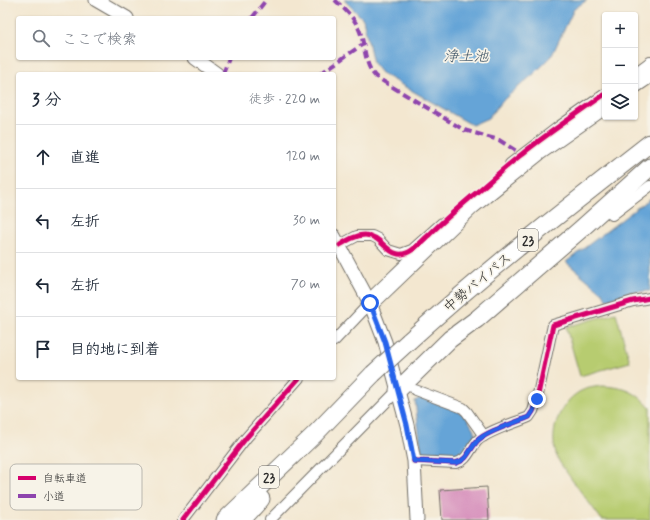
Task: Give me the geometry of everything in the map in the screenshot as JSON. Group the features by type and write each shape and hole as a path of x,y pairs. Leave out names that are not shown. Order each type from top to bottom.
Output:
{"highway":[{"path":"638,82 650,74"},
{"path":"370,303 472,206 538,152 602,107"},
{"name":"中勢バイパス","path":"225,520 409,341 557,215 650,143"},
{"path":"398,390 450,339 477,319 650,167"},
{"name":"中勢バイパス","path":"242,520 315,434"}],"street":[{"path":"96,0 124,16"},
{"path":"198,60 214,72"},
{"path":"638,71 650,62"},
{"path":"417,520 414,461 407,425 385,342 370,303 337,240 364,235 372,236 378,239 388,250 395,253 401,254 412,250 457,209 522,154 602,96"},
{"path":"612,215 650,186"},
{"path":"414,461 462,462 468,456 476,442 484,436 529,417 533,411 553,325 634,301 650,298"},
{"path":"336,339 370,303"},
{"path":"183,520 246,438 297,380"},
{"path":"270,520 398,390"},
{"path":"415,390 463,408 484,436"}],"green space":[{"path":"616,313 630,362 580,376 566,327"},
{"path":"602,386 617,387 629,391 645,402 650,408 650,520 602,520 563,468 556,454 554,446 555,428 561,411 572,397 579,392"}],"water":[{"name":"浄土池","path":"344,0 587,0 574,9 551,57 501,102 488,118 472,125 381,73 373,63 363,19"},
{"path":"650,198 650,291 631,292 607,300 603,293 566,262"},
{"path":"420,398 460,412 468,419 476,434 461,455 455,458 422,456 415,401"}],"building":[{"path":"487,487 489,520 442,520 440,490"}],"marked path":[{"path":"254,16 266,0"},
{"path":"335,0 348,12 356,23 361,33 369,66 376,77 464,130 499,140 521,154"},
{"path":"323,72 363,44"},
{"path":"224,72 228,60"}],"cycle path":[{"path":"340,245 355,237 365,235 372,236 392,252 398,254 404,254 412,250 515,159 602,96"},
{"path":"414,461 460,462 466,457 477,441 482,437 529,417 533,411 537,399 553,325 633,301 650,298"},
{"path":"183,520 246,438 297,380"}],"route":[{"path":"370,303 385,342 407,425 414,461 462,462 468,456 476,442 484,436 529,417 533,411 537,399"}]}
